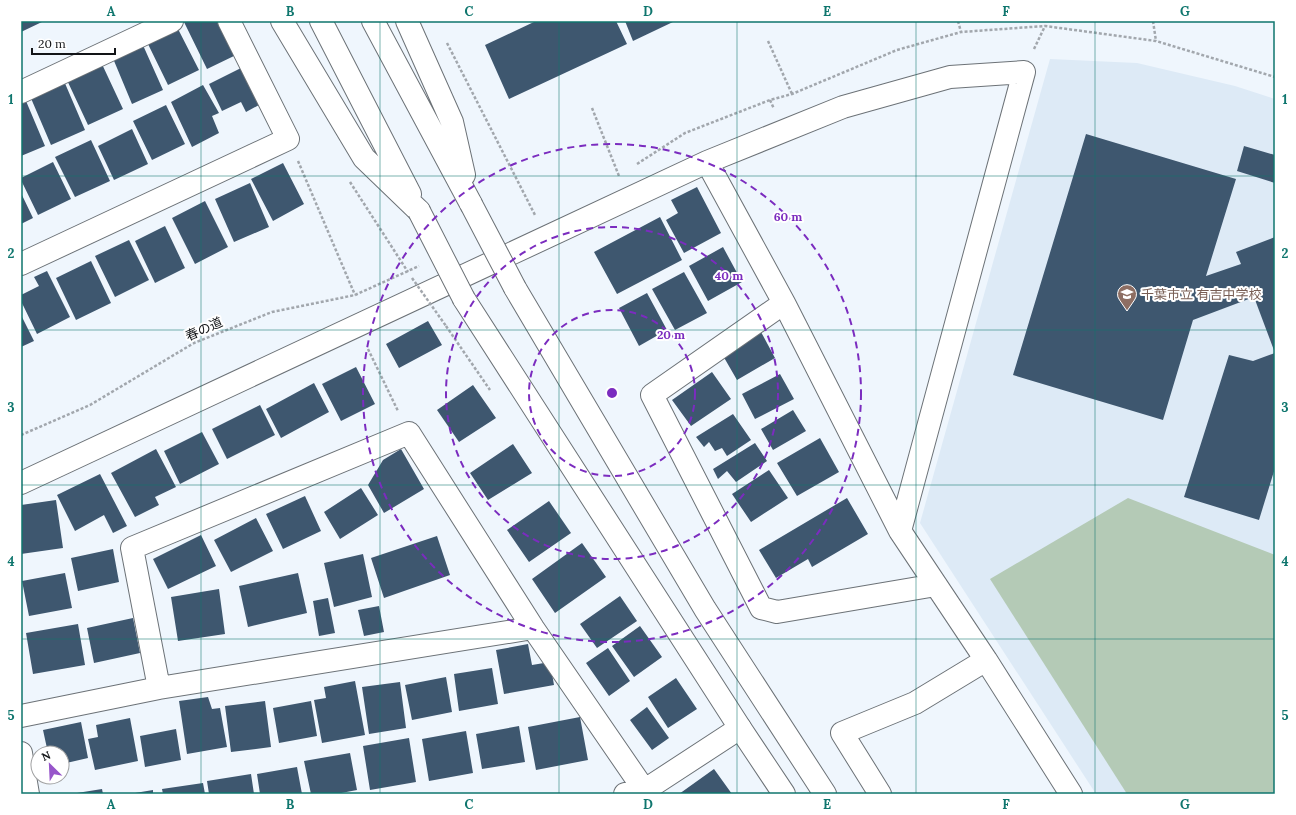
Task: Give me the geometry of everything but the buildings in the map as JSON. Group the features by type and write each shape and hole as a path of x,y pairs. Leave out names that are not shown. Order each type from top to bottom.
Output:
{"street":[{"path":"21,92 172,21"},
{"path":"21,264 288,139 229,21"},
{"path":"282,21 364,158 419,211"},
{"path":"321,21 464,299 784,794"},
{"path":"373,21 471,204 514,288 705,609 825,794"},
{"path":"408,21 452,122 471,204"},
{"path":"21,483 707,162 851,105 950,77 1024,72 900,531"},
{"path":"707,162 784,304 900,531 986,660 1071,794"},
{"path":"784,304 652,395 762,608 776,612 936,585"},
{"path":"159,688 132,548 409,433 639,793 740,728"},
{"path":"21,716 159,688 533,628"},
{"path":"880,794 842,733 915,703 986,660"},
{"path":"21,753 28,794"}],"path":[{"path":"958,21 961,32"},
{"path":"1153,21 1156,41"},
{"path":"768,41 792,94"},
{"path":"446,42 536,217"},
{"path":"592,108 620,176"},
{"path":"288,139 355,295"},
{"name":"春の道","path":"21,435 90,405 194,342 272,312 355,295 407,271"},
{"path":"412,278 446,326"},
{"path":"357,326 409,433"}],"shaded area":[{"name":"千葉市立 有吉中学校","path":"1050,59 1137,63 1235,86 1275,99 1275,794 1096,794 920,523"}],"green space":[{"path":"1128,498 1275,555 1275,794 1127,794 990,579"}],"place":[{"name":"千葉市立 有吉中学校","path":"1127,311"}]}
